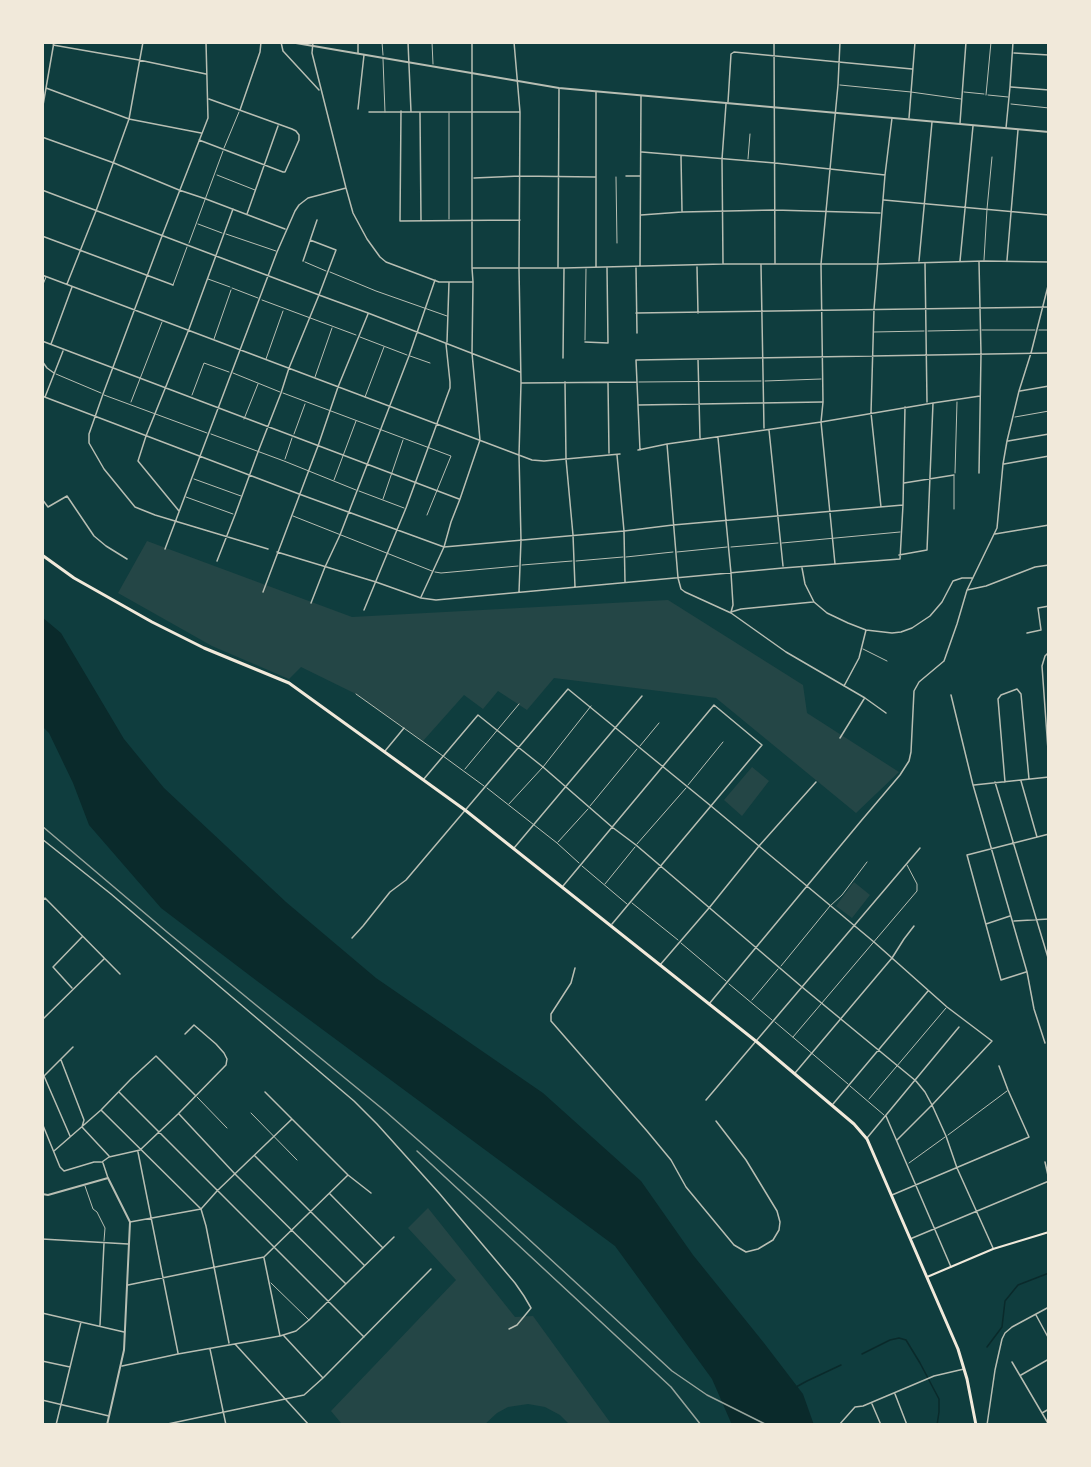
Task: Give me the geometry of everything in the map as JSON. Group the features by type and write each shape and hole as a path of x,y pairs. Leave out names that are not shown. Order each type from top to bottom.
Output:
{"main road":[{"path":"42,555 74,578 152,622 204,648 290,683 465,810 757,1042 854,1124 867,1138 958,1349 965,1369 976,1425"},
{"path":"927,1277 993,1249 1049,1232"}],"street":[{"path":"67,284 129,119 142,42"},
{"path":"206,42 208,118 102,394 88,443 104,469 135,507 268,549"},
{"path":"239,111 260,52 261,42"},
{"path":"281,42 283,51 321,91"},
{"path":"290,42 559,88 1049,132"},
{"path":"313,42 312,53 346,188 353,213 367,239 386,262 440,282 473,282"},
{"path":"358,42 358,53"},
{"path":"408,42 411,112"},
{"path":"421,598 444,547 480,440 472,353 472,42"},
{"path":"514,42 520,112 519,455 521,540 519,593"},
{"path":"774,42 775,264"},
{"path":"835,564 821,422 823,333 821,264 840,42"},
{"path":"909,119 915,42"},
{"path":"960,124 966,42"},
{"path":"1006,128 1013,42"},
{"path":"42,111 53,43 207,74"},
{"path":"723,264 722,159 731,54 734,52 774,55 912,69"},
{"path":"1013,53 1049,55"},
{"path":"358,109 364,54"},
{"path":"1011,87 1049,90"},
{"path":"46,88 129,119 202,133"},
{"path":"558,268 559,88"},
{"path":"596,91 596,268"},
{"path":"640,267 641,95"},
{"path":"198,140 285,172 299,140 297,131 208,98"},
{"path":"401,111 400,221 520,220"},
{"path":"369,112 520,112"},
{"path":"420,112 421,221"},
{"path":"881,507 871,413 873,332 877,264 892,117"},
{"path":"918,262 932,121"},
{"path":"247,214 278,125"},
{"path":"960,261 973,125"},
{"path":"1007,261 1018,129"},
{"path":"42,137 286,229"},
{"path":"642,152 748,160 885,175"},
{"path":"681,155 682,212"},
{"path":"626,176 641,176"},
{"path":"473,178 596,177"},
{"path":"165,549 277,252 295,211 308,198 346,188"},
{"path":"42,190 521,373"},
{"path":"883,200 1049,215"},
{"path":"179,511 138,461 233,209"},
{"path":"641,215 774,210 882,213"},
{"path":"303,261 317,220"},
{"path":"42,236 173,285"},
{"path":"217,561 282,393 288,368 336,250 310,240"},
{"path":"472,268 877,264 960,261 1049,262"},
{"path":"979,261 981,354 979,473"},
{"path":"925,262 927,404"},
{"path":"761,264 764,430"},
{"path":"697,266 698,313"},
{"path":"585,342 608,344 607,267"},
{"path":"636,267 637,333"},
{"path":"563,358 564,268"},
{"path":"42,274 519,455 540,461 619,454 626,583"},
{"path":"311,603 340,535 409,356 435,280"},
{"path":"364,610 406,508 450,388 447,343 449,282"},
{"path":"708,1004 900,775 909,761 914,691 919,682 944,661 967,590 997,528 1007,441 1049,282"},
{"path":"51,345 72,286"},
{"path":"636,313 1049,307"},
{"path":"263,592 338,387 368,313"},
{"path":"42,341 460,500"},
{"path":"64,350 56,374 44,397 444,547 903,505"},
{"path":"980,396 639,450 636,360 1049,353"},
{"path":"698,358 700,440"},
{"path":"42,361 47,369 56,374"},
{"path":"521,382 637,382"},
{"path":"565,382 566,459 575,588"},
{"path":"608,382 609,455"},
{"path":"1019,391 1049,386"},
{"path":"638,405 823,402"},
{"path":"277,552 421,598 436,600 899,557 927,550 933,402"},
{"path":"899,557 903,505 905,407"},
{"path":"769,429 783,568"},
{"path":"1007,441 1049,434"},
{"path":"718,437 731,573 733,605 731,613"},
{"path":"667,444 679,586 685,592 731,613 786,651 886,713"},
{"path":"1003,464 1049,456"},
{"path":"903,484 954,475"},
{"path":"42,499 48,507 67,496 94,536 127,559"},
{"path":"994,534 1049,525"},
{"path":"967,590 986,586 1035,567 1049,565"},
{"path":"802,567 805,584 814,602 827,613 866,630 892,633 912,628 935,612 953,581 973,578"},
{"path":"731,613 741,609 814,602"},
{"path":"1027,633 1041,630 1038,608 1049,606"},
{"path":"844,687 855,667 866,630"},
{"path":"1049,652 1042,666 1049,764"},
{"path":"352,938 390,892 406,880 568,689 874,942 947,1007 992,1041 897,1140"},
{"path":"1005,782 998,699 1001,695 1017,689 1020,694 1029,779"},
{"path":"951,695 973,785 1045,1042"},
{"path":"514,849 642,696"},
{"path":"840,738 865,698"},
{"path":"562,887 714,705 762,746 611,926"},
{"path":"423,780 478,715 543,767 822,1004 916,1080 932,1105 993,1249"},
{"path":"385,752 404,728"},
{"path":"973,785 1049,777"},
{"path":"1020,780 1037,837"},
{"path":"659,965 816,782"},
{"path":"995,782 1049,961"},
{"path":"1027,972 1001,980 967,855 1049,834"},
{"path":"42,839 111,894 354,1101 377,1124 439,1193 524,1296 531,1308 517,1325 508,1329"},
{"path":"706,1100 920,848"},
{"path":"42,901 45,898 120,974"},
{"path":"986,925 1011,916"},
{"path":"1012,921 1049,919"},
{"path":"795,1074 892,958 914,926"},
{"path":"72,989 53,967 83,936"},
{"path":"42,1020 105,958"},
{"path":"575,968 571,983 551,1014 550,1021 671,1160 686,1186 734,1245 746,1252 758,1249 773,1240 779,1230 780,1222 777,1211 746,1160 716,1121"},
{"path":"832,1105 930,990"},
{"path":"42,1123 60,1167 64,1171 139,1150 179,1114 226,1065 224,1053 194,1026 185,1034"},
{"path":"867,1138 958,1027"},
{"path":"70,1137 43,1077 73,1047"},
{"path":"54,1151 101,1110 156,1056 196,1095"},
{"path":"61,1060 84,1120 82,1127"},
{"path":"891,1195 1029,1137 999,1066"},
{"path":"119,1092 364,1337"},
{"path":"265,1092 348,1175 371,1193"},
{"path":"101,1110 201,1209 229,1344"},
{"path":"179,1114 235,1174 346,1284"},
{"path":"886,1116 951,1267"},
{"path":"130,1222 201,1209 292,1119"},
{"path":"82,1127 109,1157"},
{"path":"139,1150 178,1354"},
{"path":"255,1155 365,1265"},
{"path":"102,1162 130,1222 124,1350 107,1425"},
{"path":"910,1239 1049,1181 1045,1162"},
{"path":"128,1285 264,1257 348,1175"},
{"path":"42,1194 48,1195 108,1178"},
{"path":"330,1193 383,1248"},
{"path":"120,1366 296,1331 394,1237"},
{"path":"42,1239 129,1244"},
{"path":"100,1326 104,1243"},
{"path":"264,1257 282,1335 323,1378"},
{"path":"163,1425 304,1395 431,1269"},
{"path":"987,1425 1002,1339 1008,1330 1049,1306"},
{"path":"42,1313 125,1332"},
{"path":"1035,1315 1048,1333 1049,1339"},
{"path":"56,1425 81,1322"},
{"path":"235,1344 309,1425"},
{"path":"209,1348 226,1425"},
{"path":"1020,1376 1049,1359"},
{"path":"42,1361 70,1367"},
{"path":"1012,1362 1048,1425"},
{"path":"839,1425 855,1407 934,1376 965,1369"},
{"path":"895,1393 907,1425"},
{"path":"42,1400 109,1416"},
{"path":"872,1402 881,1425"},
{"path":"1042,1413 1049,1409"}],"lane":[{"path":"382,42 385,112"},
{"path":"432,42 433,66"},
{"path":"986,95 991,42"},
{"path":"838,85 962,99"},
{"path":"962,92 1009,97"},
{"path":"1009,104 1049,108"},
{"path":"173,285 239,111"},
{"path":"448,221 449,113"},
{"path":"748,160 750,134"},
{"path":"984,261 992,157"},
{"path":"215,175 256,190"},
{"path":"616,177 617,243"},
{"path":"196,223 277,252"},
{"path":"303,261 376,291 448,316"},
{"path":"585,342 586,268"},
{"path":"42,287 46,277"},
{"path":"208,278 430,363"},
{"path":"214,339 232,288"},
{"path":"266,359 284,309"},
{"path":"130,405 162,320"},
{"path":"315,377 333,326"},
{"path":"873,332 1049,330"},
{"path":"365,397 384,346"},
{"path":"191,397 204,363 451,456 427,515"},
{"path":"56,374 130,405 406,508"},
{"path":"637,382 823,379"},
{"path":"244,419 258,383"},
{"path":"954,509 957,400"},
{"path":"284,461 305,402"},
{"path":"1013,416 1049,411"},
{"path":"334,482 356,420"},
{"path":"382,500 403,438"},
{"path":"192,478 242,496"},
{"path":"184,496 235,515"},
{"path":"291,515 441,573 901,532"},
{"path":"861,648 887,662"},
{"path":"356,694 464,771 557,843 628,905"},
{"path":"464,771 519,704"},
{"path":"508,806 543,767 591,706"},
{"path":"557,843 659,723"},
{"path":"604,885 723,741"},
{"path":"750,1002 830,906 842,895 867,862"},
{"path":"792,1037 917,891 907,865"},
{"path":"631,902 886,1116"},
{"path":"868,1101 947,1007"},
{"path":"907,1164 1008,1090"},
{"path":"196,1095 227,1128"},
{"path":"251,1113 297,1160"},
{"path":"84,1185 93,1209 105,1228 104,1243"},
{"path":"270,1282 309,1320"}],"shaded area":[{"path":"147,541 352,617 668,600 803,685 807,713 899,772 856,813 716,698 554,678 527,710 498,691 483,709 464,695 423,741 356,694 301,667 289,679 212,646 118,593"},
{"path":"42,617 61,633 124,739 164,788 286,902 376,978 543,1093 641,1181 693,1255 803,1394 814,1425 732,1425 712,1379 615,1246 161,908 89,825 73,783 49,733 42,726"},
{"path":"752,767 769,781 742,816 724,800"},
{"path":"854,882 870,895 852,918 836,906"},
{"path":"428,1208 515,1317 533,1316 612,1425 570,1425 560,1415 545,1407 528,1404 508,1407 484,1425 338,1425 341,1423 331,1411 456,1280 408,1228"}],"waterway":[{"path":"987,1347 1002,1327 1005,1301 1018,1285 1049,1273"},
{"path":"862,1354 890,1340 899,1338 906,1340 939,1399 937,1425"},
{"path":"796,1387 841,1365"}],"railway":[{"path":"42,826 385,1111 485,1199 672,1371 707,1395 767,1425"},
{"path":"417,1151 671,1387 701,1425"}]}
